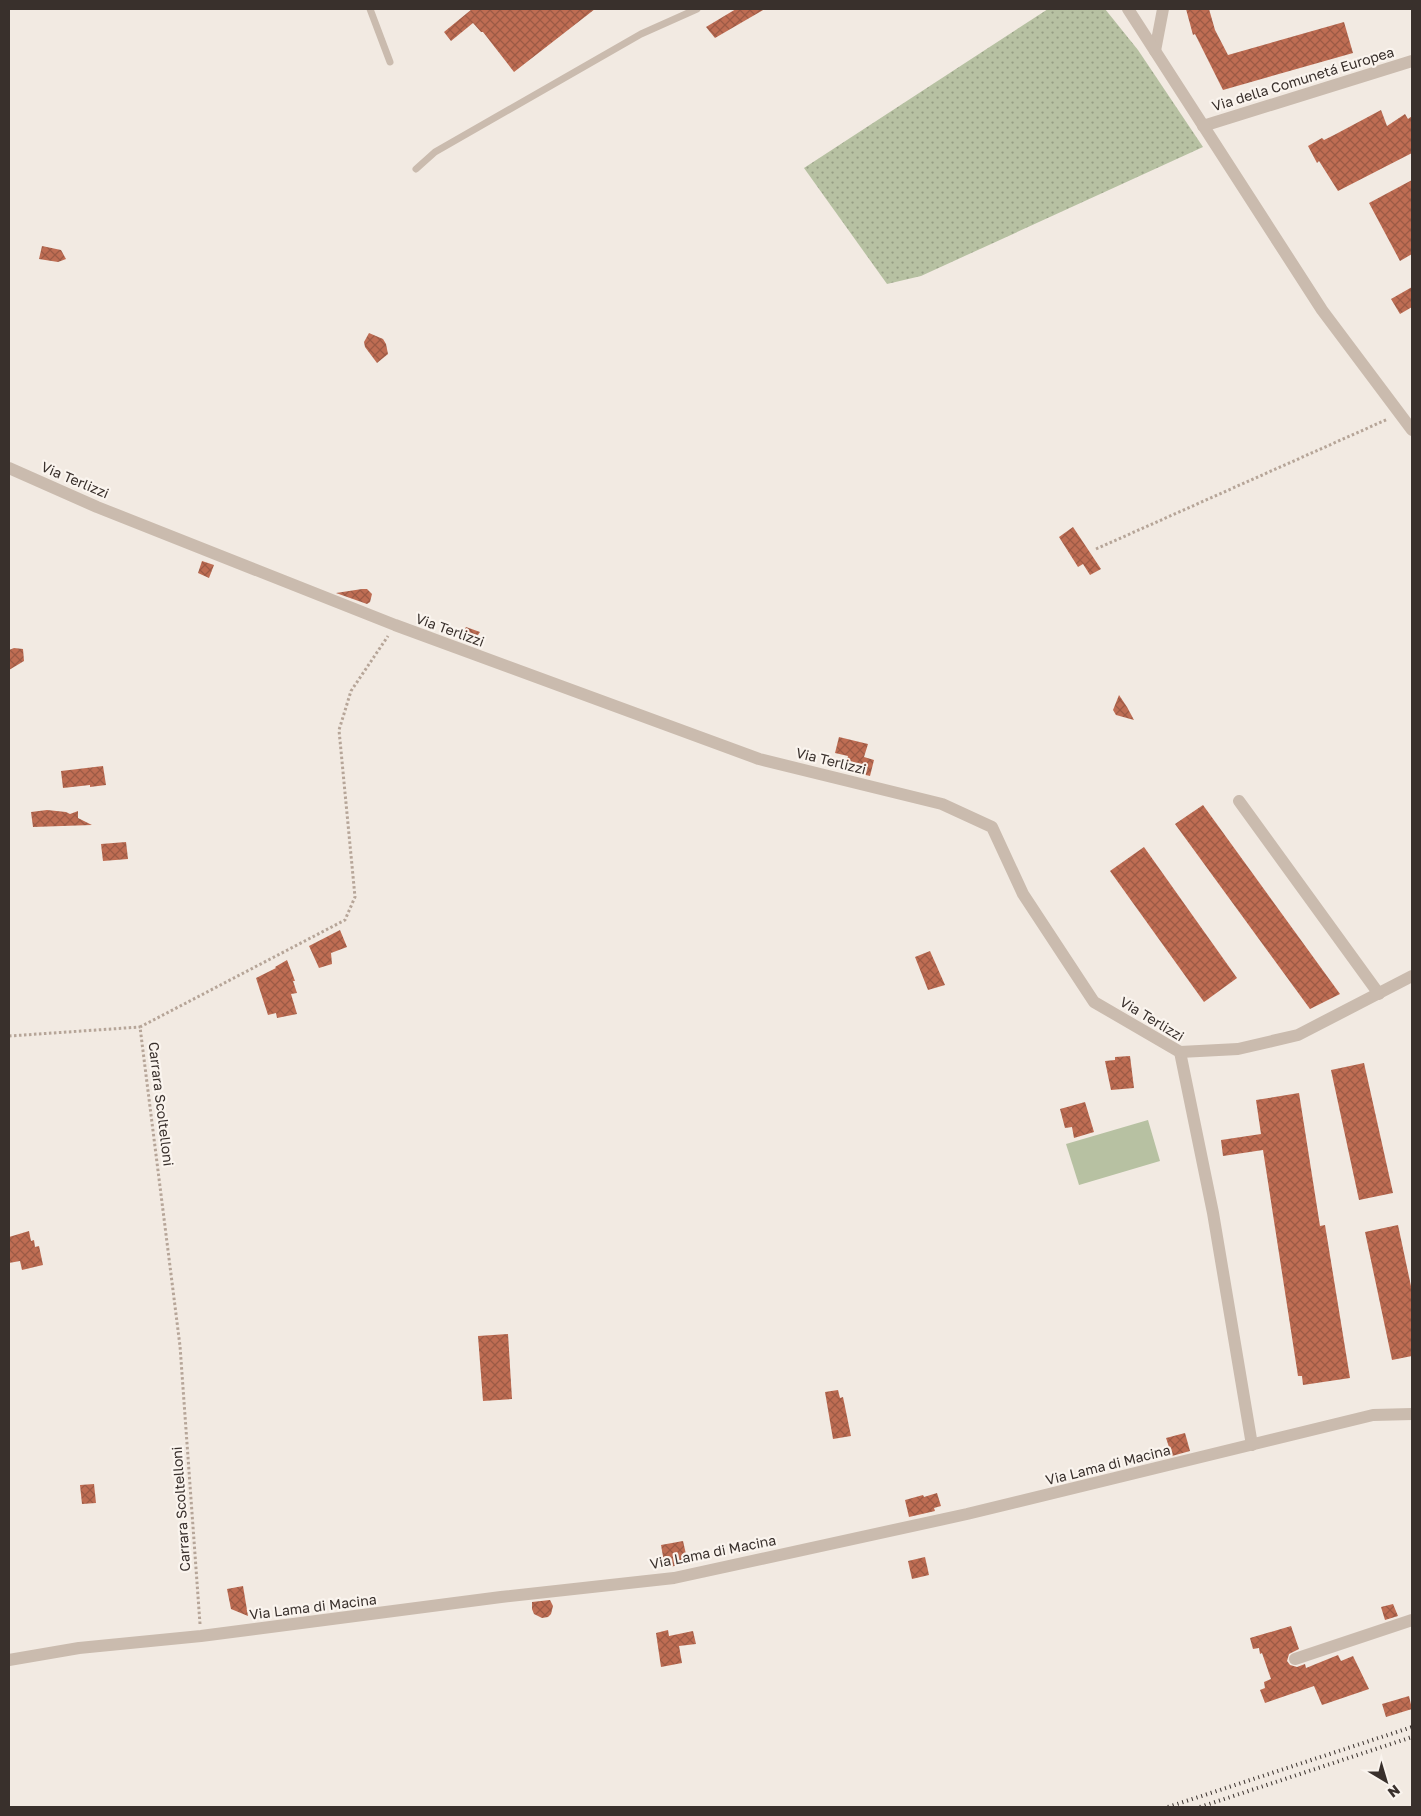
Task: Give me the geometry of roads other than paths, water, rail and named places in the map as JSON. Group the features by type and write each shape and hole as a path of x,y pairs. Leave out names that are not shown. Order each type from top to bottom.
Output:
{"street":[{"path":"1128,9 1322,310 1412,430"},
{"path":"1155,51 1163,9"},
{"name":"Via della Comunetá Europea","path":"1203,126 1412,61"},
{"name":"Via Terlizzi","path":"9,468 97,507 395,625 759,759 942,804 992,827 1023,894 1094,1002 1180,1052 1212,1213 1252,1445"},
{"path":"1239,800 1379,994"},
{"path":"1180,1052 1238,1049 1298,1035 1412,976"},
{"name":"Via Lama di Macina","path":"9,1660 78,1648 201,1636 501,1597 674,1578 967,1514 1373,1415 1412,1414"},
{"path":"1294,1659 1412,1620"}],"lane":[{"path":"370,9 390,62"},
{"path":"416,169 435,152 632,39 697,9"}],"railway":[{"path":"1168,1807 1412,1727"},
{"path":"1200,1807 1412,1737"}]}
